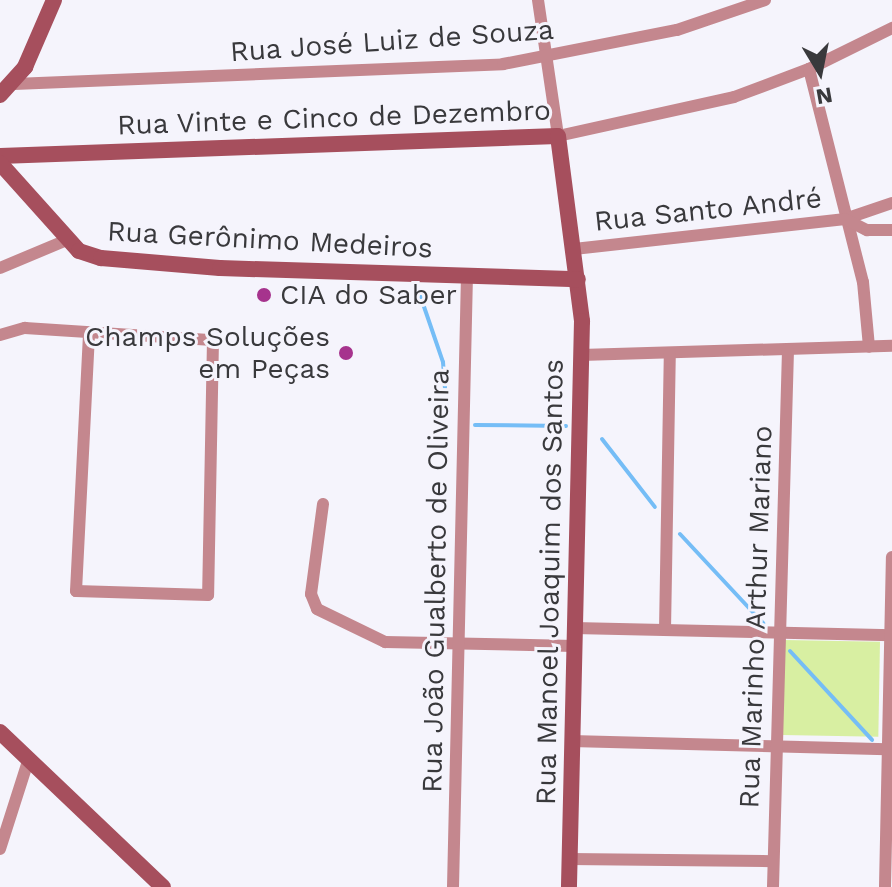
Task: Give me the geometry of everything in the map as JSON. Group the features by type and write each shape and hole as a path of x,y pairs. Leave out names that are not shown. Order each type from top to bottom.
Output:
{"main road":[{"path":"7,90 47,25 54,0"},
{"name":"Rua Vinte e Cinco de Dezembro","path":"0,156 558,136"},
{"name":"Rua Manoel Joaquim dos Santos","path":"558,136 578,279 581,355 569,887"},
{"name":"Rua Gerônimo Medeiros","path":"0,163 79,251 101,258 578,279"},
{"path":"0,732 163,887"}],"street":[{"path":"538,0 558,136"},
{"name":"Rua José Luiz de Souza","path":"7,90 546,59 691,26 765,0"},
{"name":"Rua Vinte e Cinco de Dezembro","path":"558,136 714,103 809,69 892,28"},
{"path":"809,69 863,282 869,347"},
{"path":"845,219 892,203"},
{"name":"Rua Santo André","path":"574,249 845,219 867,230 892,230"},
{"path":"0,268 69,239"},
{"name":"Rua João Gualberto de Oliveira","path":"453,887 467,275"},
{"path":"0,335 25,328 89,336 213,340 208,595 76,591 89,336"},
{"path":"581,355 892,346"},
{"name":"Rua Marinho Arthur Mariano","path":"773,887 777,632 788,349"},
{"path":"665,630 670,353"},
{"path":"323,504 311,594 317,609 385,642 574,646"},
{"path":"885,887 889,860 887,749 892,557"},
{"path":"574,628 891,635"},
{"path":"571,741 887,749"},
{"path":"0,849 28,761"},
{"path":"569,859 773,861"}],"green space":[{"path":"784,640 880,642 878,737 782,735"}],"waterway":[{"path":"420,295 443,362 447,415"},
{"path":"475,425 566,426"},
{"path":"602,439 655,507"},
{"path":"680,534 763,623"},
{"path":"790,651 872,740"}],"place":[{"name":"CIA do Saber","path":"264,295"},
{"name":"Champs Soluções em Peças","path":"346,353"}]}
